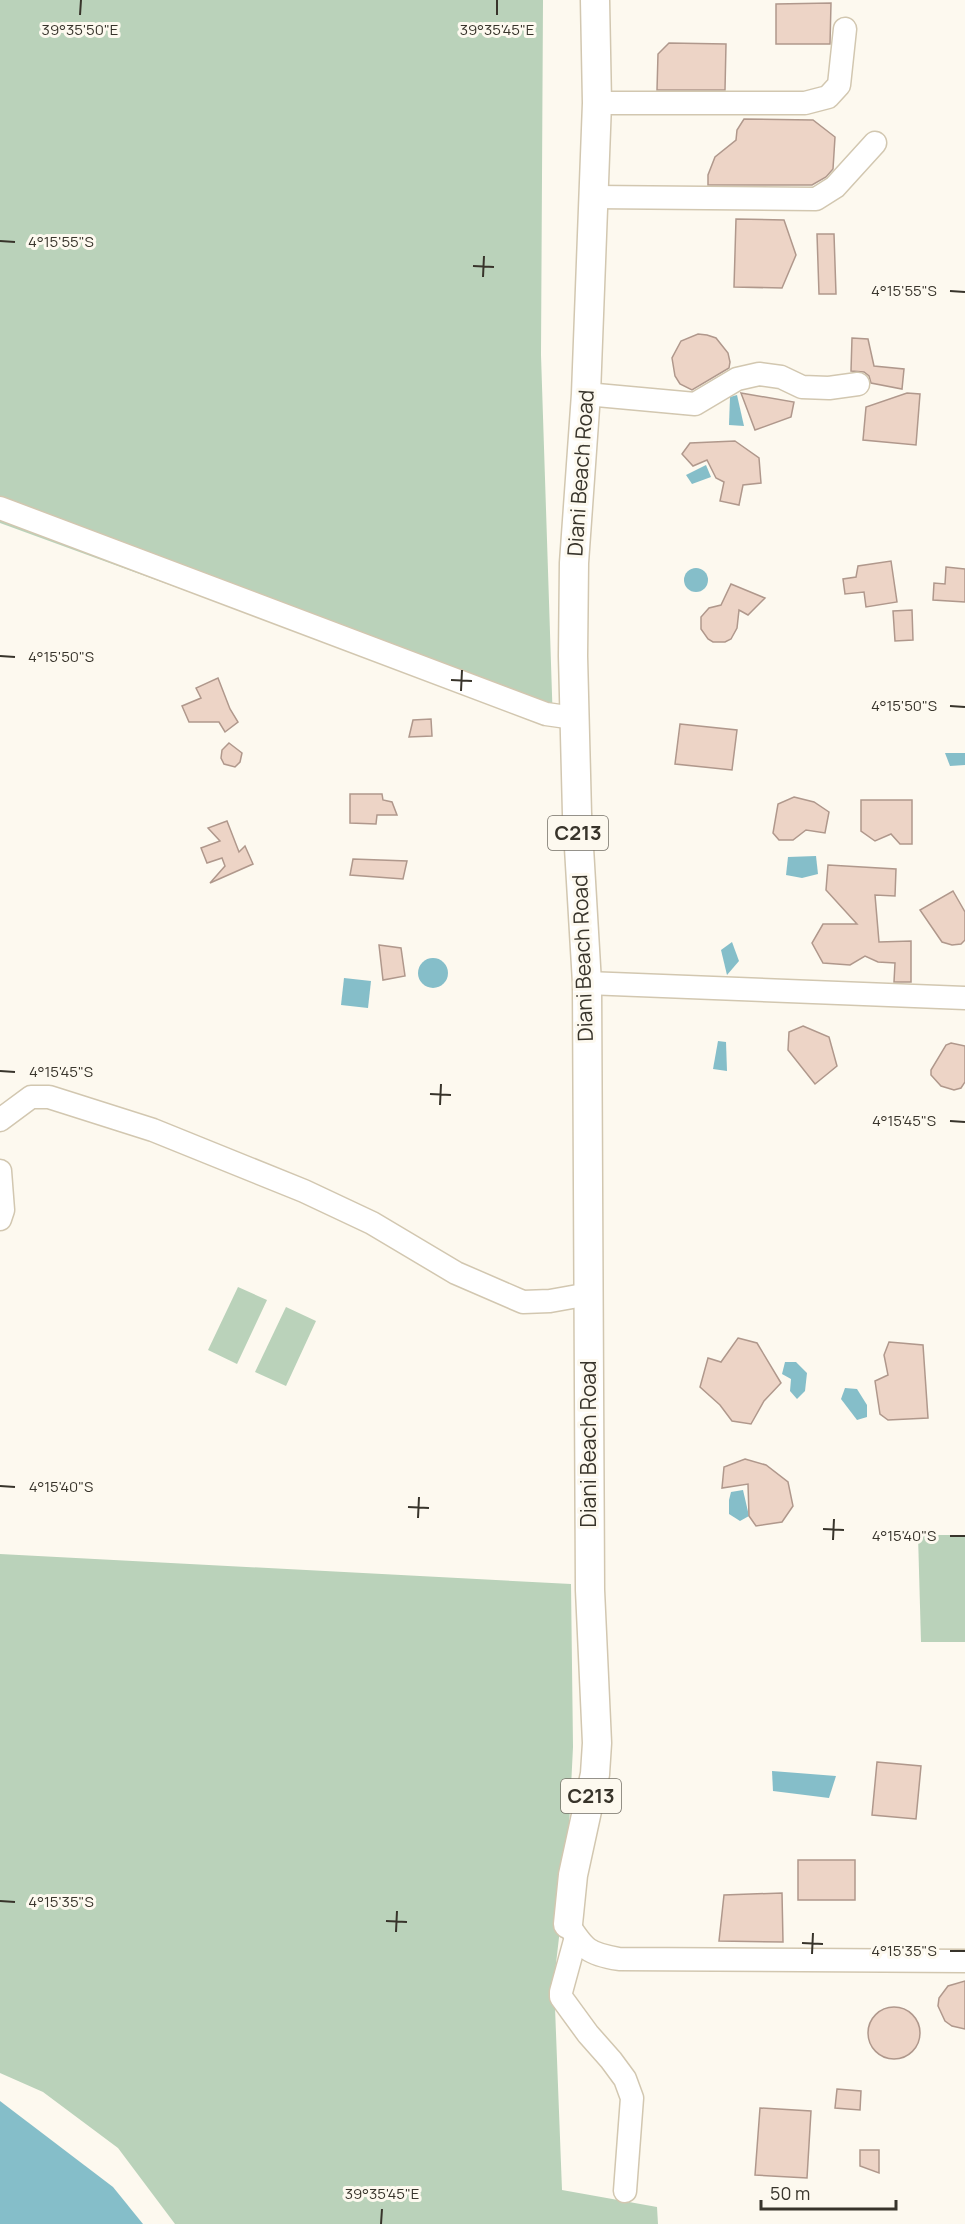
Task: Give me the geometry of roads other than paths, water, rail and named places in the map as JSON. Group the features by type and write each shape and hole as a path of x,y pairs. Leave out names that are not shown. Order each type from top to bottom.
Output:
{"main road":[{"name":"Diani Beach Road","path":"572,1930 573,1875 595,1774 597,1732 590,1556 587,983 574,718 574,563 586,394 597,102 595,0"}],"street":[{"path":"597,102 805,103 828,97 839,85 845,29"},
{"path":"593,197 816,199 835,187 875,143"},
{"path":"586,394 695,404 737,379 759,374 781,377 802,387 829,388 858,384"},
{"path":"0,507 546,714 574,718"},
{"path":"587,983 965,998"},
{"path":"0,1120 31,1097 49,1097 153,1130 304,1191 372,1223 456,1274 523,1302 550,1301 589,1294"},
{"path":"0,1171 3,1210 0,1219"},
{"path":"572,1930 580,1944 596,1954 619,1959 965,1961"},
{"path":"572,1930 561,1997 625,2079 632,2098 625,2191"}],"water":[{"path":"737,395 744,426 729,425 730,397"},
{"path":"706,465 711,477 692,484 686,475"},
{"path":"696,568 701,569 707,575 707,585 701,591 696,592 691,591 685,585 684,580 685,575 691,569"},
{"path":"945,753 965,753 965,765 950,766"},
{"path":"816,856 818,874 802,878 786,875 788,857"},
{"path":"732,942 739,961 727,975 721,950"},
{"path":"433,958 444,962 448,973 444,984 433,988 422,984 418,973 422,962"},
{"path":"344,978 371,981 368,1008 341,1005"},
{"path":"718,1041 726,1042 727,1071 713,1069"},
{"path":"785,1362 796,1362 807,1373 805,1391 797,1399 790,1391 791,1379 782,1374"},
{"path":"845,1388 857,1389 867,1405 867,1417 857,1420 841,1399"},
{"path":"743,1490 749,1516 740,1521 729,1514 729,1500 731,1492"},
{"path":"772,1771 836,1776 829,1798 773,1791"},
{"path":"0,2101 113,2187 143,2224 0,2224"}]}
